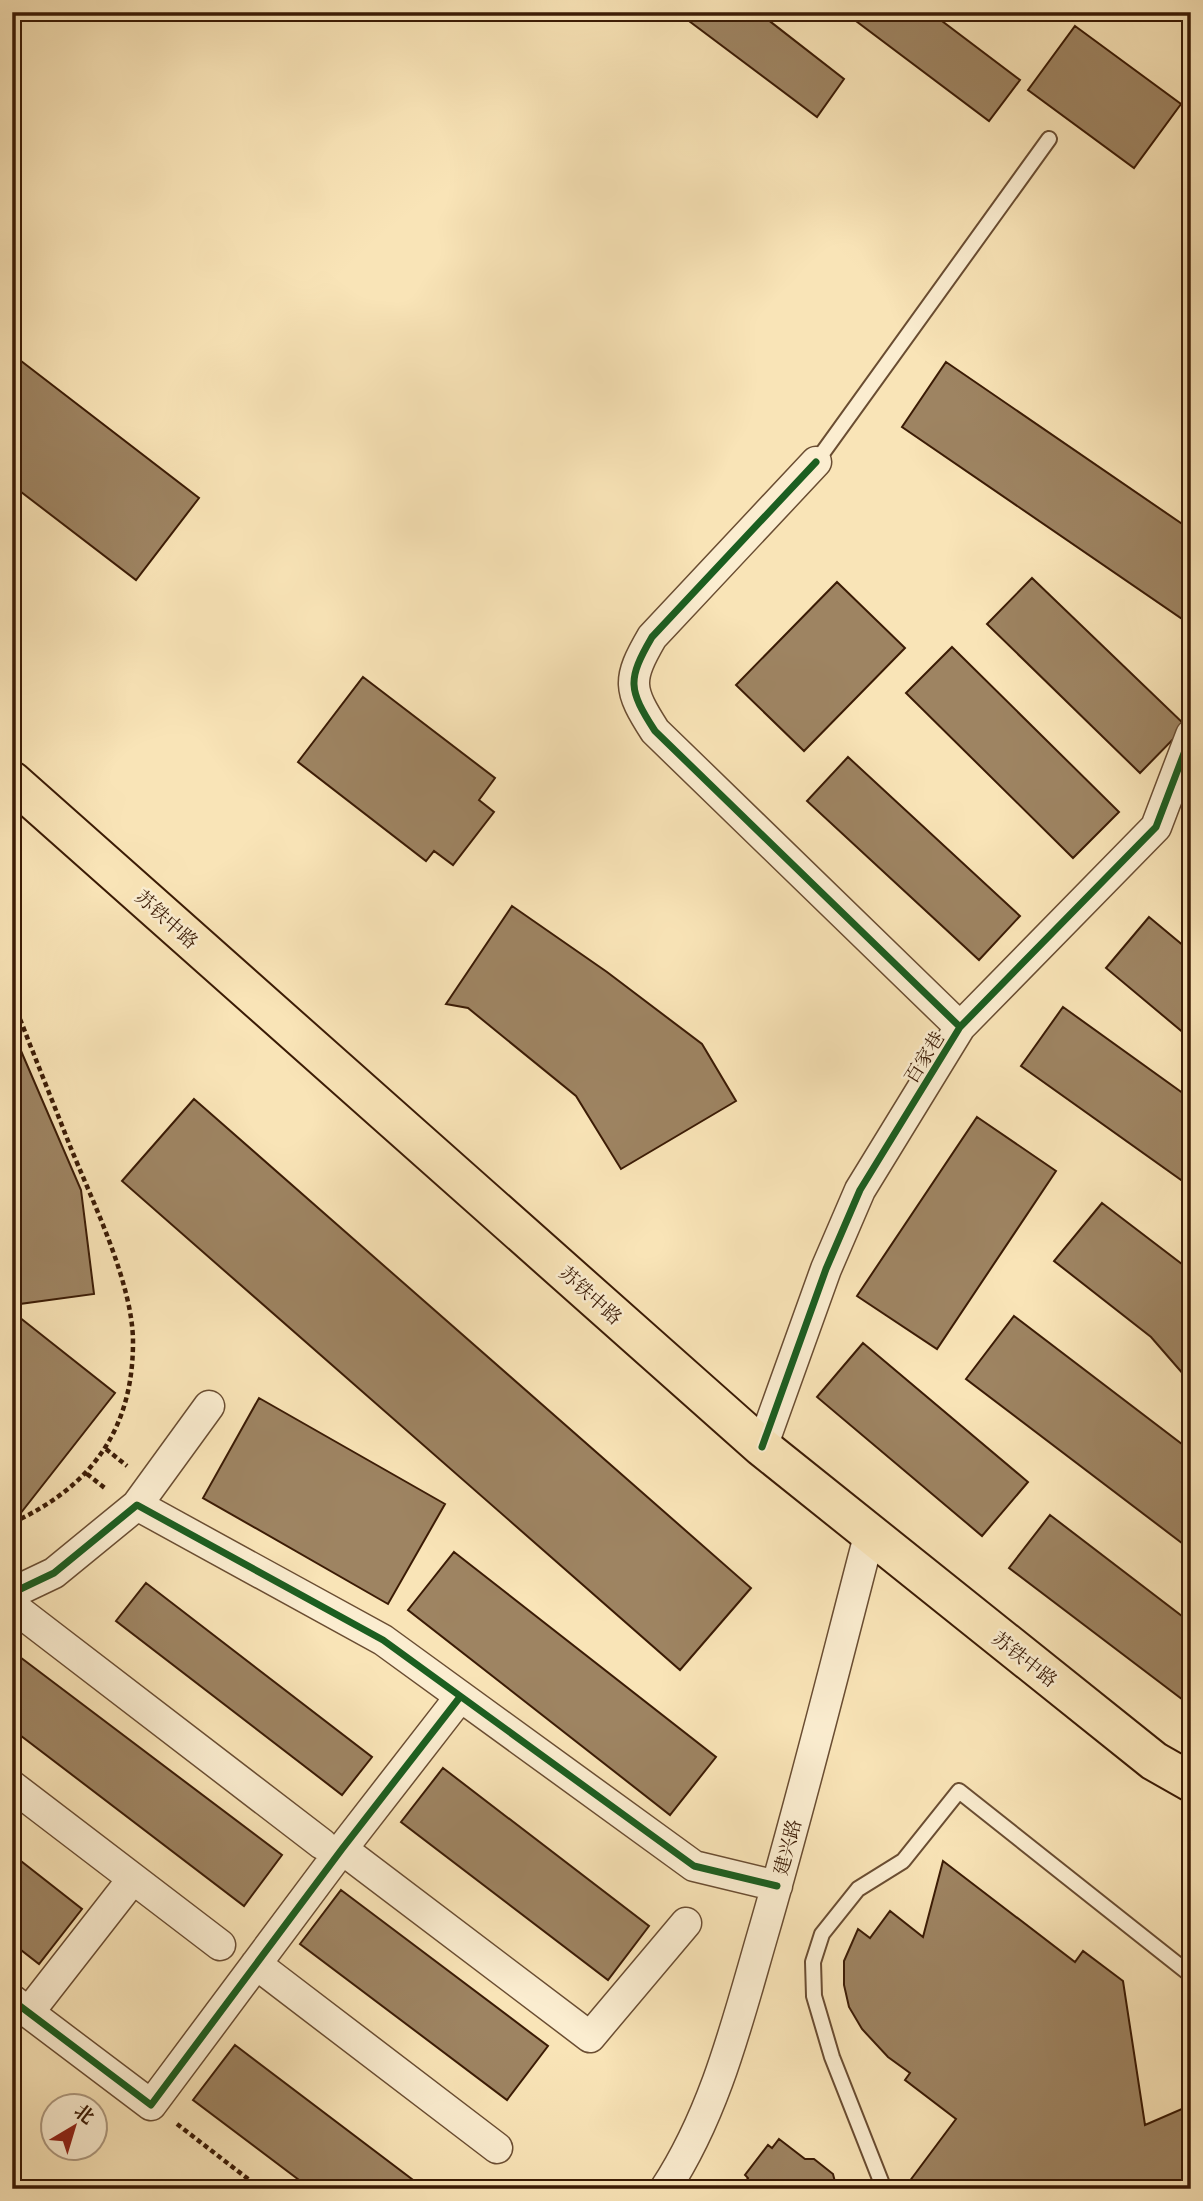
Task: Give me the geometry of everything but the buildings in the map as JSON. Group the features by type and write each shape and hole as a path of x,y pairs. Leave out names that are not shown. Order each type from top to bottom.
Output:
{"highway":[{"name":"苏铁中路","path":"12,781 762,1447 869,1536 1154,1761 1191,1782"}],"street":[{"path":"816,462 652,636 634,668 635,700 655,731 960,1027"},
{"name":"百家巷","path":"762,1447 826,1269 860,1190 960,1027 1156,827 1191,735"},
{"path":"12,1593 54,1573 137,1505 209,1406"},
{"path":"137,1505 383,1640 694,1866 777,1886"},
{"name":"建兴路","path":"665,2189 678,2169 725,2065 777,1886 869,1536"},
{"path":"12,1606 590,2037 686,1923"},
{"path":"132,1880 20,2006 151,2105 256,1964 332,1846 460,1697"},
{"path":"12,1786 220,1945"},
{"path":"256,1964 498,2148"}],"lane":[{"path":"816,462 1049,139"},
{"path":"884,2189 832,2057 814,1996 813,1962 822,1934 858,1889 903,1861 959,1791 1191,1975"}],"path":[{"path":"12,1004 97,1213 124,1289 133,1340 127,1401 106,1449 87,1474 57,1499 12,1523"},
{"path":"151,2105 261,2189"}],"cycle path":[{"path":"816,462 652,637 638,664 634,684 636,694 655,731 960,1027"},
{"path":"762,1447 826,1269 860,1190 960,1027 1156,827 1191,735"},
{"path":"12,1593 54,1573 137,1505 383,1640 694,1866 777,1886"},
{"path":"12,2000 151,2105 342,1849 460,1697"}]}
